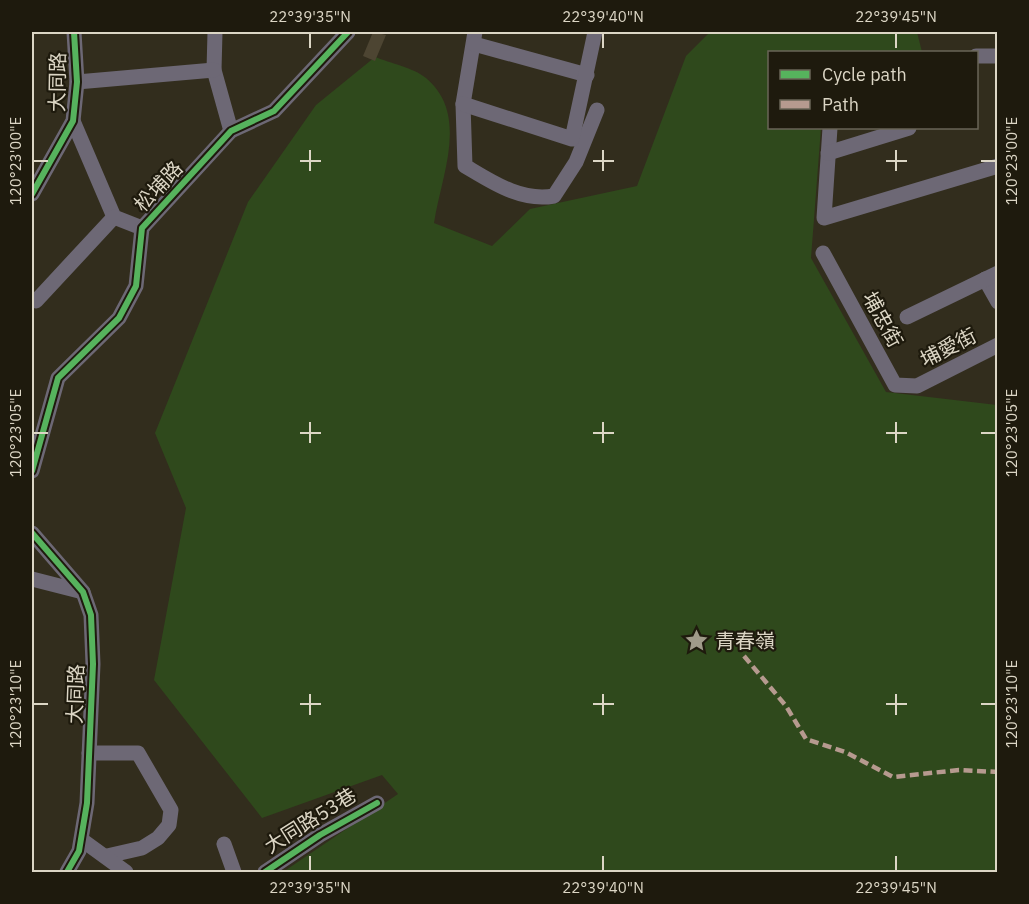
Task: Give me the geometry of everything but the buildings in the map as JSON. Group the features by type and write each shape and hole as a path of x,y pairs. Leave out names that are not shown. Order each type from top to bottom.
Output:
{"street":[{"name":"大同路","path":"32,194 73,121 77,82 74,32"},
{"path":"215,32 214,70 231,132"},
{"name":"松埔路","path":"32,471 58,378 119,318 136,286 142,228 231,132 274,111 348,32"},
{"path":"463,105 572,139 595,32"},
{"path":"586,75 475,38 463,105 465,166 503,189 544,198 554,196 576,162 597,110"},
{"path":"978,57 998,56"},
{"path":"77,82 214,70"},
{"path":"73,121 114,217 142,228"},
{"path":"830,129 824,218 998,166"},
{"path":"828,153 906,129"},
{"path":"36,301 114,217"},
{"name":"埔忠街","path":"823,253 895,385 917,386"},
{"path":"907,317 991,276 998,302"},
{"name":"埔愛街","path":"917,386 998,345"},
{"name":"大同路","path":"32,533 83,592 91,615 93,664 87,803 82,840 67,873"},
{"path":"32,579 83,592"},
{"path":"89,753 138,753 171,810 169,825 158,838 142,849 106,856"},
{"name":"大同路53巷","path":"265,873 320,835 377,803"},
{"path":"82,840 126,873"},
{"path":"224,844 234,873"}],"green space":[{"path":"710,32 917,32 922,51 768,51 768,129 821,129 811,258 886,392 997,405 997,872 283,872 398,794 382,775 262,818 154,680 186,508 155,433 248,202 316,105 375,57 421,74 439,93 447,110 450,128 449,147 434,223 492,246 530,209 637,186 686,56"}],"marked path":[{"path":"744,656 786,706 806,739 845,752 893,777 959,770 998,772"}],"cycle path":[{"path":"32,194 73,121 77,82 74,32"},
{"path":"32,471 58,378 119,318 136,286 142,228 231,131 274,111 348,32"},
{"path":"32,533 83,592 91,615 93,664 87,803 79,851 67,872"},
{"path":"265,872 320,835 377,803"}],"place":[{"name":"青春嶺","path":"697,640"}]}
